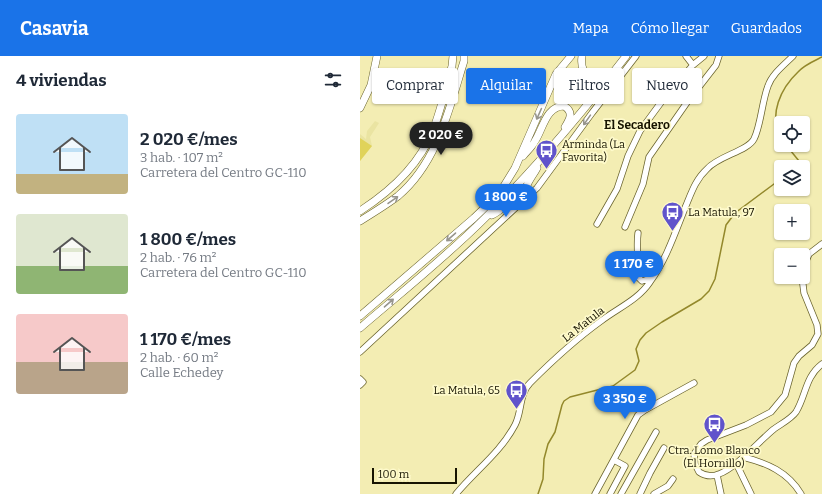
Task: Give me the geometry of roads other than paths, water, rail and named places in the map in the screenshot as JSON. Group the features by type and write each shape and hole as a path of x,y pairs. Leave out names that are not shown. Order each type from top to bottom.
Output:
{"main road":[{"path":"360,108 363,98 371,85 378,56"},
{"path":"360,211 401,179 411,169 423,149 432,131 452,66 453,56"},
{"path":"360,221 398,196 417,177 425,165 438,142 464,61 464,56"},
{"path":"360,316 474,218 499,194 516,165 556,74 571,56"},
{"path":"582,56 584,68"},
{"path":"617,68 625,58"},
{"path":"360,328 485,218 571,126 588,104"},
{"path":"485,218 497,213 514,198 527,198 526,184 542,158 570,120 571,114 569,110 564,106 554,108 536,141 516,165"}],"street":[{"path":"360,352 537,188 636,56"},
{"path":"686,56 693,65"},
{"path":"596,224 617,189 628,156 640,131 665,97 693,65 704,56"},
{"path":"625,227 643,184 649,157 688,101 716,65 719,56"},
{"name":"La Matula","path":"456,494 486,465 505,441 516,424 523,396 528,384 583,335 644,291 666,254 697,180 707,168 722,158 750,145 755,138 768,85 777,72 793,56"},
{"path":"638,233 638,277 642,281 648,278 666,254"},
{"path":"810,253 822,244"},
{"path":"803,284 804,293 817,325 818,334 812,345 799,356 794,363 785,395 771,412 746,425 707,440 701,444 694,454 695,464 699,472 709,476 720,474 736,463 774,429 794,414 801,404 808,381 822,364"},
{"path":"360,380 363,382 360,385"},
{"path":"595,494 638,415 694,382"},
{"path":"621,494 656,432"},
{"path":"640,494 664,448"},
{"path":"743,457 776,468 796,485 801,494"},
{"path":"610,494 624,466 614,460"},
{"path":"736,463 751,494"},
{"path":"717,475 721,494"},
{"path":"654,494 668,486 673,480"}],"waterway":[{"path":"776,116 778,102 792,78 809,63 822,57"},
{"path":"792,152 798,160"},
{"path":"538,494 543,479 544,459 548,444 555,432 564,401 570,397 613,386 635,370 639,361 636,349 640,340 646,333 701,299 709,291 715,279 726,225 735,213 774,184"}],"place":[{"name":"Arminda (La Favorita)","path":"546,170"},
{"name":"La Matula, 97","path":"673,232"},
{"name":"La Matula, 65","path":"516,410"},
{"name":"Ctra. Lomo Blanco (El Hornillo)","path":"714,444"}],"district":[{"name":"El Secadero","path":"637,125"}]}
